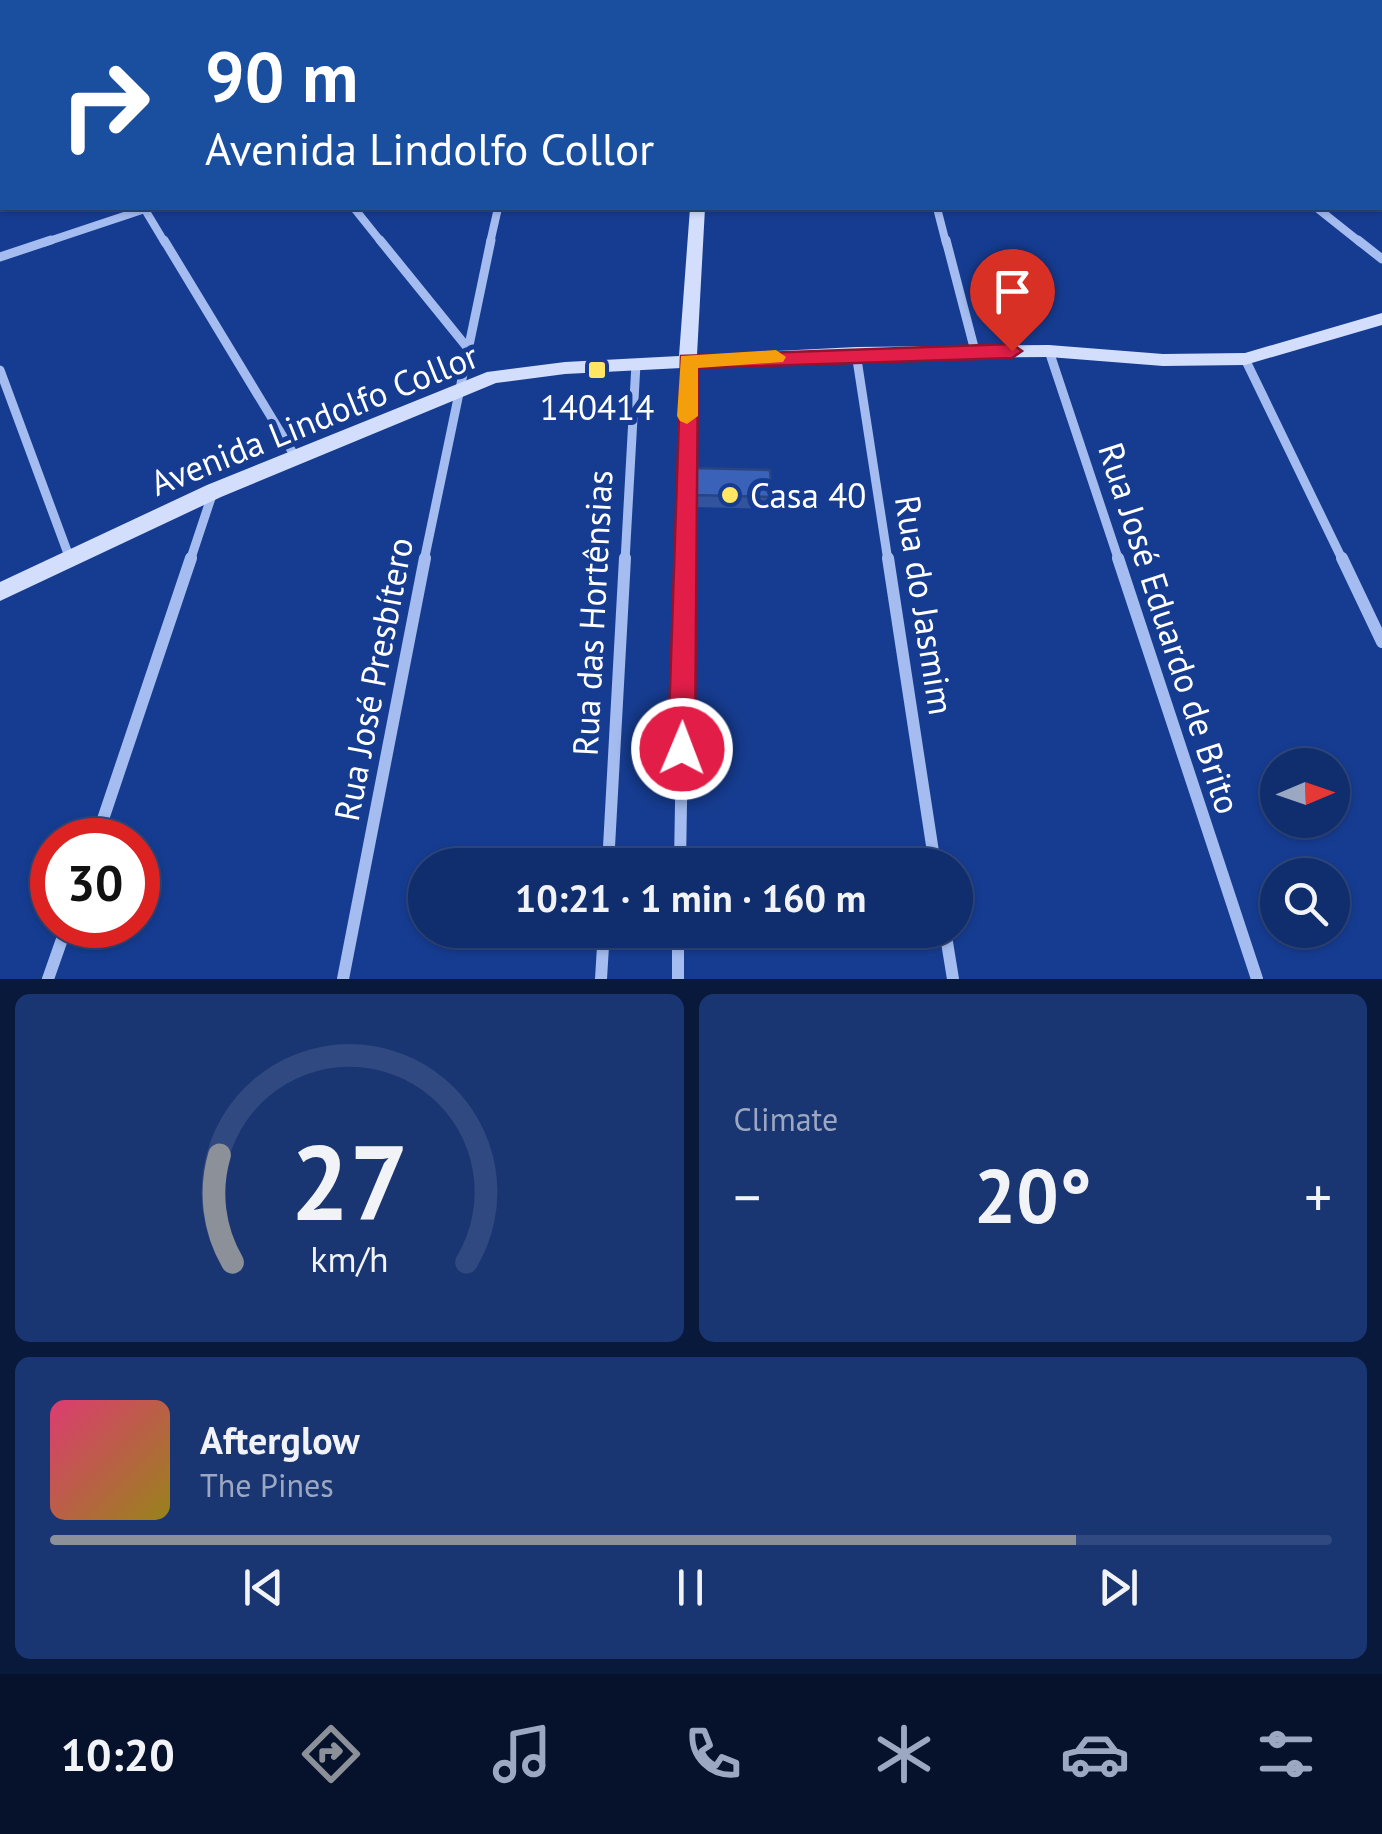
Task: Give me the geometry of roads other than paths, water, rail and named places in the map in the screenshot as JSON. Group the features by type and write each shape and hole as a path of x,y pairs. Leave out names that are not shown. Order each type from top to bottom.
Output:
{"main road":[{"path":"688,361 697,210"},
{"name":"Avenida Lindolfo Collor","path":"0,592 214,491 493,377 688,361 975,350 1163,360 1244,359 1382,319"}],"street":[{"path":"0,256 140,210"},
{"path":"147,210 296,458"},
{"path":"356,210 466,346"},
{"name":"Rua José Presbítero","path":"343,979 457,390 498,210"},
{"path":"938,210 975,350"},
{"path":"1321,210 1382,259"},
{"name":"Rua José Eduardo de Brito","path":"1049,351 1257,979"},
{"name":"Rua do Jasmim","path":"856,353 932,848"},
{"path":"1244,359 1382,642"},
{"path":"680,848 688,361"},
{"name":"Rua das Hortênsias","path":"609,848 636,364"},
{"path":"0,370 70,559"},
{"path":"103,818 214,491"},
{"path":"48,979 59,948"},
{"path":"601,979 603,948"},
{"path":"678,948 678,979"},
{"path":"948,948 953,979"}],"place":[{"name":"140414","path":"597,370"},
{"name":"Casa 40","path":"730,495"}]}
